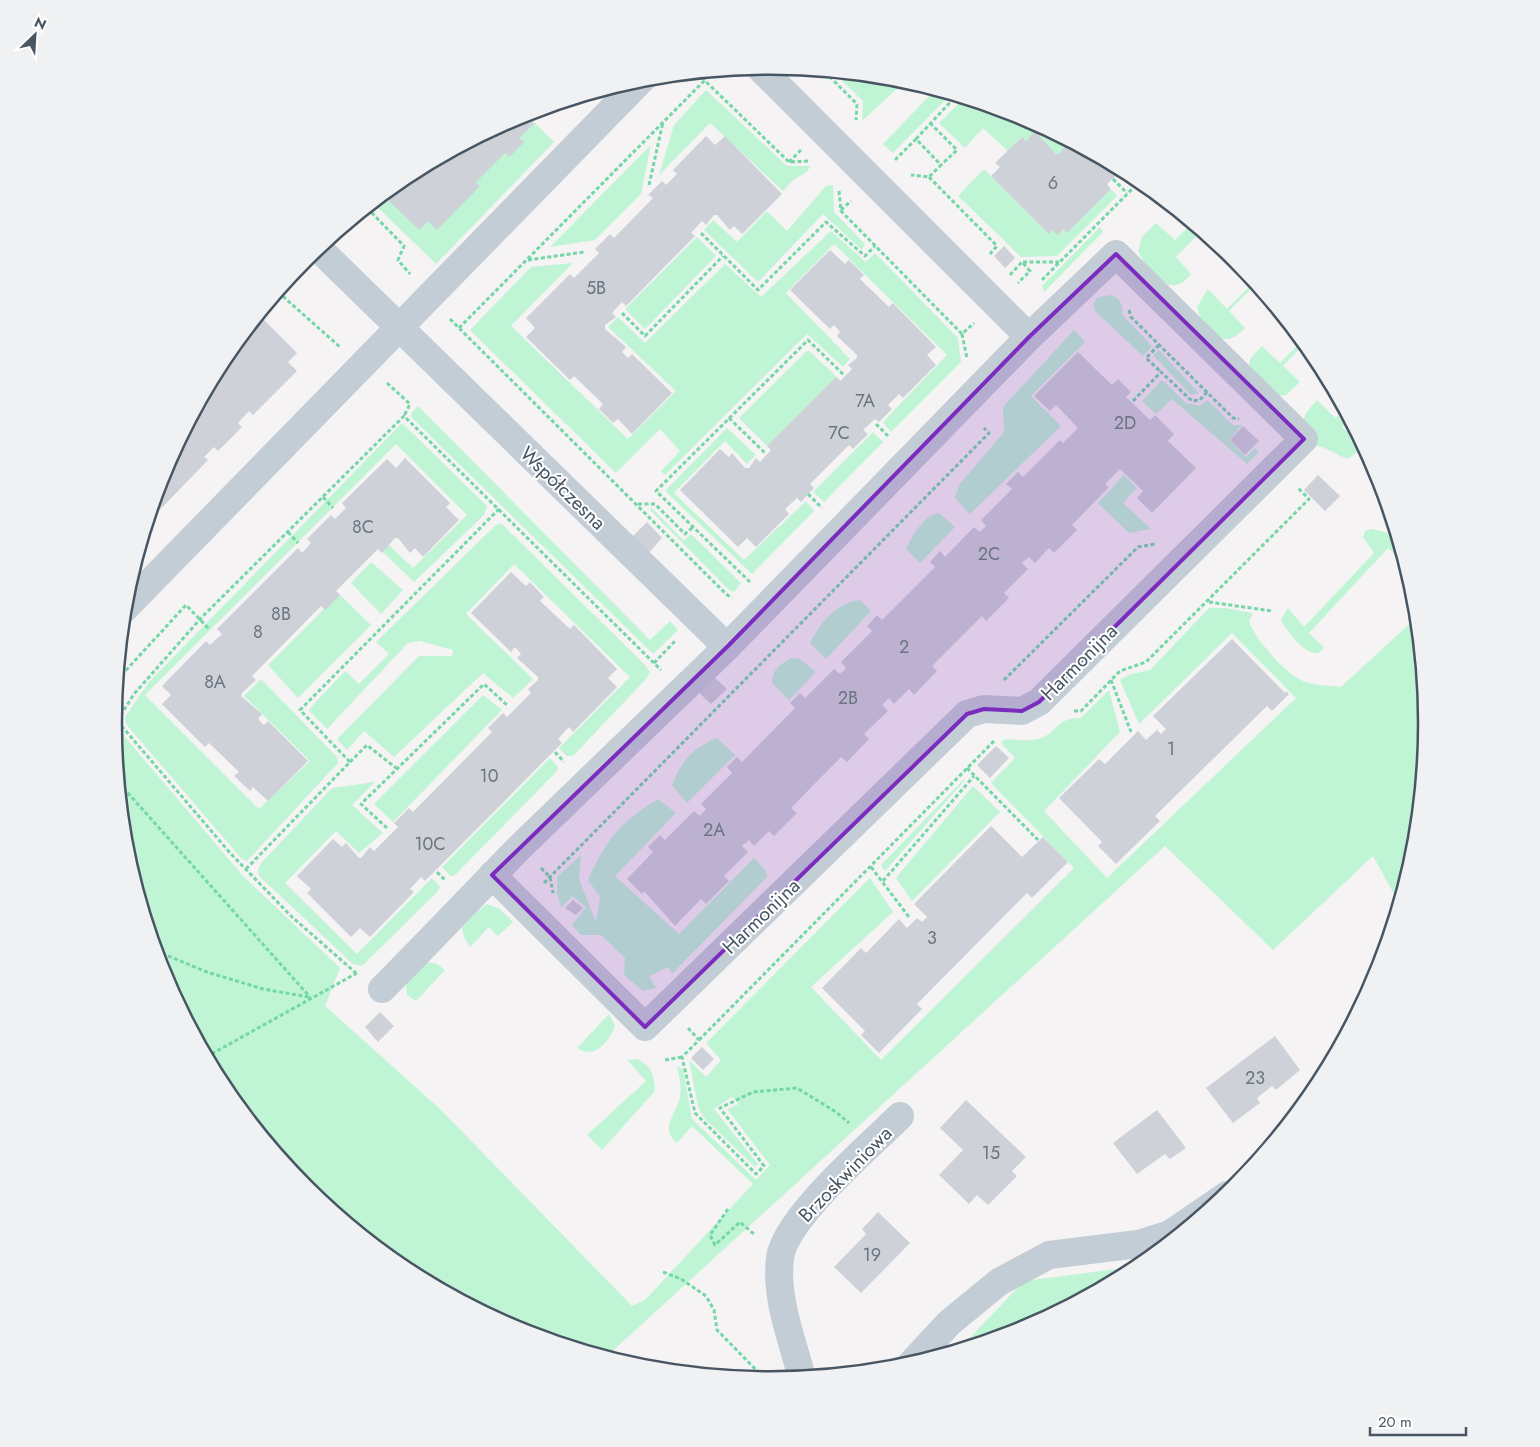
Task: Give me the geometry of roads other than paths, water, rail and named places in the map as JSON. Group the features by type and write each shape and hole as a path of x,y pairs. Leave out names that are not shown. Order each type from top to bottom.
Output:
{"street":[{"path":"382,989 492,875 727,647 1029,336 766,75"},
{"path":"133,600 631,90"},
{"name":"Współczesna","path":"323,253 727,647"},
{"name":"Harmonijna","path":"492,875 645,1027 968,714 984,710 1022,711 1039,702 1304,439 1116,254 1029,336"},
{"name":"Brzoskwiniowa","path":"800,1371 781,1296 780,1257 787,1239 805,1210 900,1116"},
{"path":"920,1354 949,1323 999,1282 1049,1255 1138,1244 1170,1234"}]}
